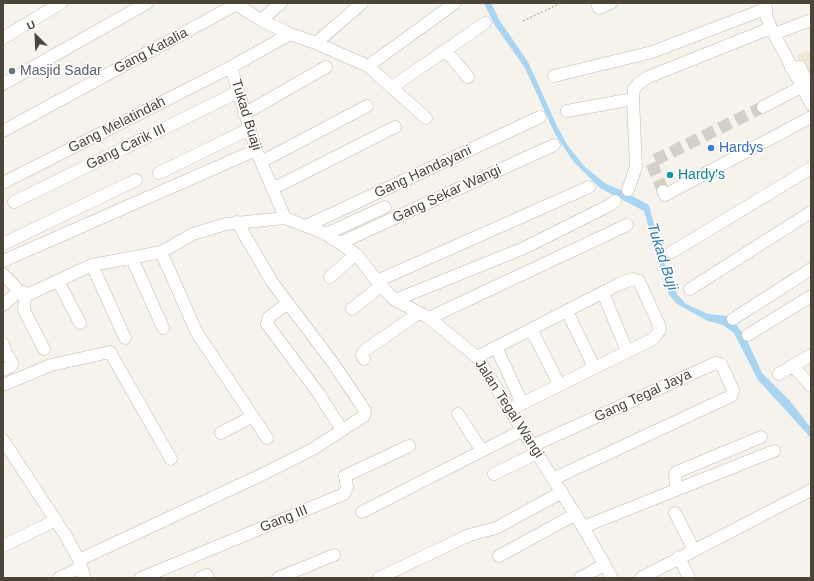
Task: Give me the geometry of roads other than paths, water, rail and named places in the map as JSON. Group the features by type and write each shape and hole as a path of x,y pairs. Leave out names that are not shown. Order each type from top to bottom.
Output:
{"street":[{"path":"3,38 61,3"},
{"path":"3,84 147,3"},
{"path":"260,20 281,3"},
{"path":"316,43 362,3"},
{"path":"368,66 455,3"},
{"path":"597,3 599,8 611,3"},
{"path":"235,4 260,20 290,34 316,43 368,66 426,118"},
{"name":"Gang Katalia","path":"3,131 235,4"},
{"path":"554,76 652,52 765,6 772,31 791,68 805,84 811,104"},
{"path":"628,190 636,168 633,99 634,89 643,79 772,31 811,20"},
{"path":"392,87 485,23"},
{"name":"Tukad Buaji","path":"286,218 256,150 231,67 290,34"},
{"path":"446,50 468,77"},
{"name":"Gang Melatindah","path":"3,182 231,67"},
{"path":"244,114 326,67"},
{"path":"763,106 805,84"},
{"name":"Gang Carik III","path":"14,202 238,92"},
{"path":"567,111 633,99"},
{"path":"261,162 367,106"},
{"path":"663,191 665,195 811,116"},
{"name":"Gang Handayani","path":"306,226 540,117"},
{"path":"272,189 395,126"},
{"path":"159,173 249,129"},
{"name":"Gang Sekar Wangi","path":"340,243 554,145"},
{"path":"3,261 256,150"},
{"path":"672,252 811,168"},
{"path":"3,244 136,180"},
{"path":"352,309 379,283 589,187"},
{"path":"395,300 524,248 612,203"},
{"path":"326,234 385,207"},
{"path":"690,289 811,212"},
{"name":"Jalan Tegal Wangi","path":"22,293 33,293 92,265 161,252 193,234 237,222 286,218 326,234 356,254 379,283 395,300 424,315 477,357 576,514 611,578"},
{"path":"58,578 81,568 312,449 362,418 365,413 333,363 272,282 237,222"},
{"path":"364,359 362,355 364,351 424,315 627,225"},
{"path":"161,252 197,333 267,438"},
{"path":"330,277 356,254"},
{"path":"132,258 163,328"},
{"path":"92,265 125,338"},
{"path":"733,319 811,269"},
{"path":"3,274 22,293 24,310 44,349"},
{"path":"477,357 627,281 636,280 642,286 654,310 660,330 653,339 511,409"},
{"path":"58,281 80,323"},
{"path":"3,306 22,293"},
{"path":"602,293 627,351"},
{"path":"748,335 811,296"},
{"path":"288,303 269,317 268,324 319,394 342,430"},
{"path":"567,311 594,367"},
{"path":"532,329 560,384"},
{"path":"496,347 522,403"},
{"path":"3,370 11,366 12,363 6,350"},
{"path":"3,385 51,365 110,352 171,459"},
{"path":"779,374 811,355"},
{"name":"Gang Tegal Jaya","path":"535,449 715,363 720,364 732,388 733,394 731,396 553,479"},
{"path":"793,366 811,386"},
{"path":"458,414 482,451"},
{"path":"221,433 253,416"},
{"path":"362,512 523,430"},
{"path":"676,489 675,474 677,472 761,437"},
{"path":"5,446 56,520 81,568"},
{"name":"Gang III","path":"141,578 344,494 347,488 345,476 409,446"},
{"path":"494,474 535,449"},
{"path":"583,527 774,451"},
{"path":"641,578 811,490"},
{"path":"379,578 469,535 496,528 562,492"},
{"path":"675,513 694,550"},
{"path":"499,556 576,514"},
{"path":"3,546 56,520"},
{"path":"278,578 334,555"},
{"path":"679,558 689,578"},
{"path":"580,578 604,565"}],"water":[{"name":"Tukad Buji","path":"484,3 491,3 500,21 528,62 557,126 568,146 585,167 606,184 649,205 663,260 677,294 686,304 708,314 728,316 733,320 746,338 762,373 790,401 811,428 811,438 758,380 734,333 723,325 708,321 677,304 669,295 644,211 600,188 573,161 555,134 525,68 494,24"}],"tunnel":[{"path":"663,191 651,162 763,107"}],"place":[{"name":"Masjid Sadar","path":"12,71"},
{"name":"Hardys","path":"711,148"},
{"name":"Hardy's","path":"670,175"}]}
